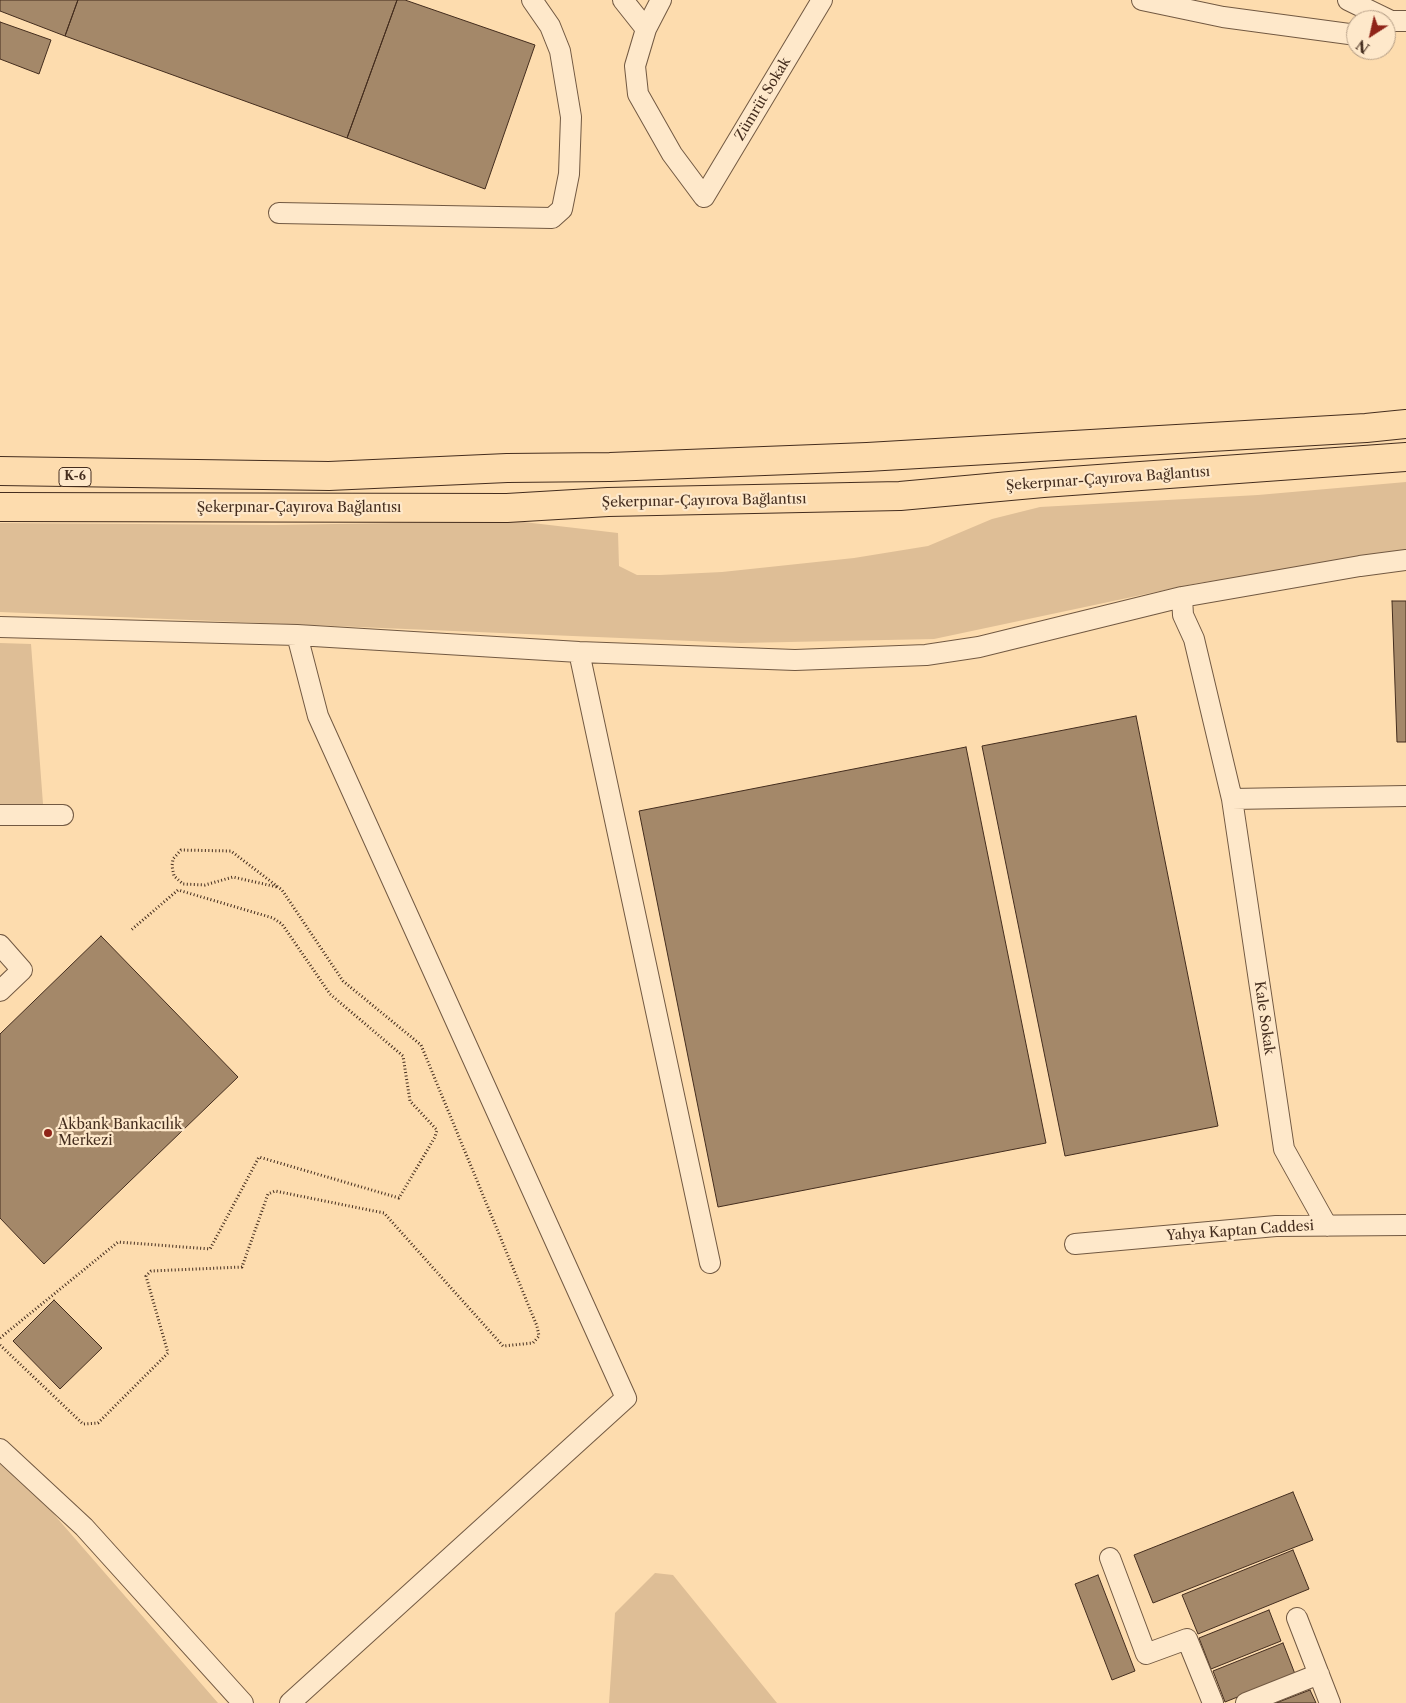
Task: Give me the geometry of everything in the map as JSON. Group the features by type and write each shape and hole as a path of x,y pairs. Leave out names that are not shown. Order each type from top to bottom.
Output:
{"highway":[{"path":"150,474 330,476 507,468 867,457 1347,430 1406,424"},
{"name":"Şekerpınar-Çayırova Bağlantısı","path":"0,507 507,508 608,502 900,496 1043,483 1406,456"},
{"name":"K-6","path":"0,471 150,474"},
{"name":"K-6","path":"0,479 150,474"}],"street":[{"path":"279,213 552,218 562,209 569,174 571,117 560,51 550,26 532,0"},
{"path":"624,0 646,30 661,0"},
{"name":"Zümrüt Sokak","path":"646,30 635,66 638,94 672,154 704,197 822,0"},
{"path":"1142,0 1223,17 1346,34"},
{"path":"1348,0 1370,10"},
{"path":"0,627 298,635 579,652 795,660 926,655 979,647 1182,597 1360,566 1406,560"},
{"name":"Kale Sokak","path":"1182,597 1183,615 1194,639 1232,799 1284,1149 1327,1226"},
{"path":"290,1703 626,1398 318,716 298,635"},
{"path":"579,652 710,1263"},
{"path":"1232,799 1406,796"},
{"path":"0,814 63,815"},
{"path":"0,945 22,970 0,991"},
{"name":"Yahya Kaptan Caddesi","path":"1075,1244 1276,1226 1406,1225"},
{"path":"0,1449 84,1527 243,1703"},
{"path":"1110,1558 1146,1654 1187,1639 1213,1703"},
{"path":"1296,1618 1330,1703"},
{"path":"1246,1703 1319,1674"}],"path":[{"path":"0,1345 83,1424 98,1423 168,1354 146,1276 151,1271 242,1267 268,1194 275,1191 384,1213 503,1346 533,1343 539,1336 538,1326 421,1045 343,981 282,890 231,851 181,850 173,859 174,876 183,884 205,885 233,877 277,887"},
{"path":"0,1338 118,1242 210,1248 259,1157 399,1198 435,1137 437,1130 410,1101 403,1056 330,994 282,924 273,918 178,890 130,931"}],"shaded area":[{"path":"1406,482 1406,554 1198,583 934,639 740,643 0,612 0,523 275,525 515,521 618,533 619,566 637,575 660,575 722,572 854,558 928,546 992,519 1040,507 1258,495"},
{"path":"0,643 31,644 43,804 0,804"},
{"path":"0,1462 51,1511 218,1703 0,1703"},
{"path":"655,1573 673,1575 777,1703 609,1703 615,1613"}],"building":[{"path":"0,0 78,0 65,36 0,11"},
{"path":"78,0 397,0 347,138 65,36"},
{"path":"397,0 405,0 535,45 485,189 347,138"},
{"path":"0,22 51,40 39,74 0,59"},
{"path":"1392,601 1406,601 1406,742 1397,742"},
{"path":"1136,716 1218,1126 1065,1156 982,746"},
{"path":"966,747 1046,1143 718,1207 639,811"},
{"path":"101,936 238,1077 44,1264 0,1218 0,1034"},
{"path":"54,1300 102,1348 60,1389 13,1341"},
{"path":"1293,1492 1313,1540 1153,1603 1134,1555"},
{"path":"1293,1550 1309,1589 1198,1634 1182,1595"},
{"path":"1098,1575 1135,1671 1112,1680 1075,1584"},
{"path":"1269,1610 1281,1641 1211,1669 1199,1638"},
{"path":"1283,1643 1295,1674 1225,1702 1213,1671"},
{"path":"1310,1690 1316,1703 1276,1703"}],"place":[{"name":"Akbank Bankacılık Merkezi","path":"48,1133"}]}
